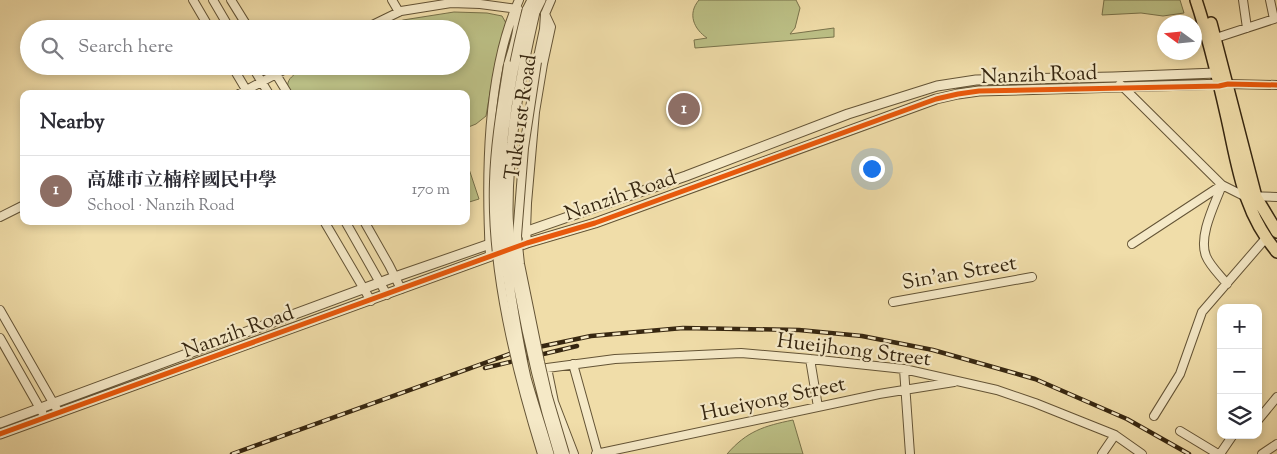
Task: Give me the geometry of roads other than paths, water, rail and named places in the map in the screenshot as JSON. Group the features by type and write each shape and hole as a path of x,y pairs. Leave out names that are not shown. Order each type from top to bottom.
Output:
{"main road":[{"path":"1196,0 1216,72 1223,85"},
{"path":"1203,0 1216,38 1223,85 1250,197 1266,238 1277,252"},
{"path":"1250,197 1277,232"}],"street":[{"path":"193,0 205,20"},
{"path":"213,0 225,20"},
{"path":"232,0 244,20"},
{"path":"392,0 399,12"},
{"name":"Tuku 1st Road","path":"490,256 490,153 494,99 503,47 519,0"},
{"path":"532,0 513,123 508,211 511,244 530,347 558,454"},
{"path":"541,0 531,11 509,91 505,117 500,213 503,246 520,346 527,379 549,454"},
{"path":"551,0 545,14 524,148 518,236 520,264 540,362 548,397 566,454"},
{"path":"1242,0 1248,28"},
{"path":"1216,38 1276,19 1270,0"},
{"path":"383,20 399,12 451,4 480,4 545,14"},
{"path":"515,8 519,15 508,65 496,147 494,182 495,232 518,370 542,454"},
{"name":"Tuku 1st Road","path":"527,243 526,230 535,112 551,27 545,14"},
{"name":"Nanzih Road","path":"4,421 364,288 526,230 591,210 686,176 848,114 937,86 976,80 1113,77 1216,72"},
{"path":"236,75 243,90"},
{"path":"258,75 267,90"},
{"path":"248,90 274,75"},
{"path":"277,75 286,90"},
{"path":"1113,77 1222,185 1250,197 1275,197 1277,187"},
{"name":"Nanzih Road","path":"0,434 490,256 595,223 936,99 979,91 1277,85"},
{"path":"1132,244 1222,185"},
{"path":"1222,185 1204,234 1203,247 1209,262 1226,284"},
{"path":"0,217 20,207"},
{"path":"326,225 370,301"},
{"path":"347,225 381,282 386,295"},
{"path":"366,225 401,289"},
{"path":"1154,416 1180,374 1202,312 1266,238"},
{"name":"Sin'an Street","path":"893,302 1032,277"},
{"path":"0,310 59,413"},
{"path":"0,338 46,418"},
{"name":"Hueijhong Street","path":"574,454 554,402 547,368 615,359 741,353 810,358 904,369 1004,392 1115,435 1142,454"},
{"path":"810,358 818,407"},
{"path":"573,364 597,454"},
{"path":"904,369 910,454"},
{"name":"Hueiyong Street","path":"597,454 818,407 958,381"},
{"path":"1262,415 1277,398"},
{"path":"1180,431 1219,454 1230,439"},
{"path":"1102,454 1115,435"},
{"path":"1262,454 1277,444"}],"railway":[{"path":"232,454 515,352 591,336 683,328 799,330 862,336 933,350 1035,379 1127,419 1189,454"},
{"path":"485,368 577,346"}],"place":[{"name":"高雄市立楠梓國民中學","path":"684,109"}]}
